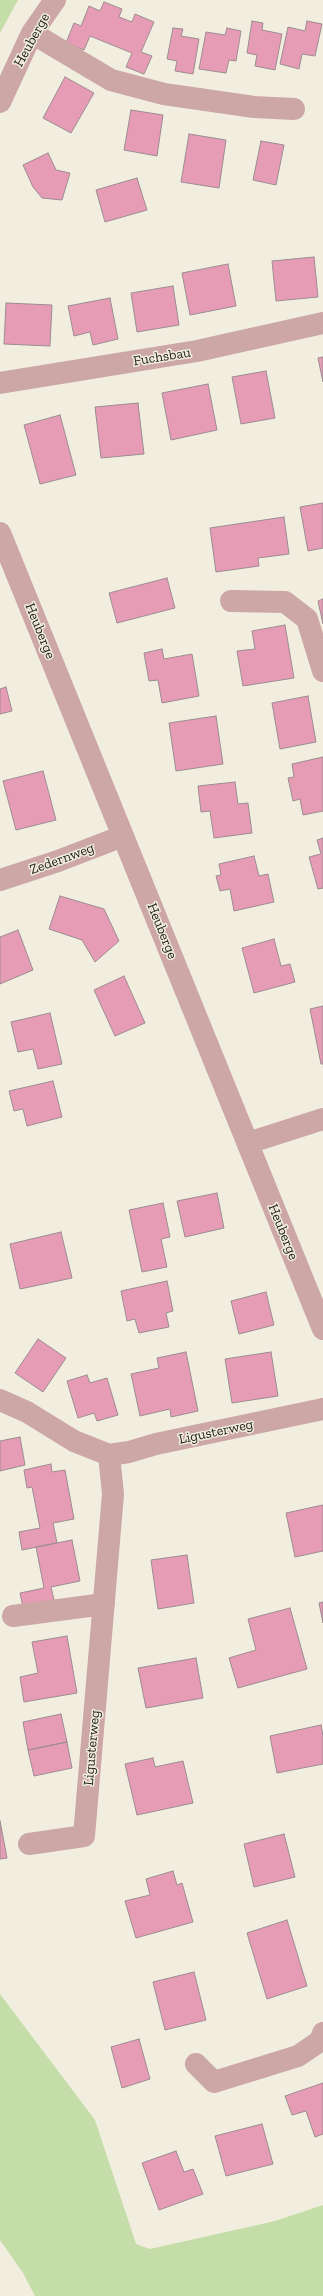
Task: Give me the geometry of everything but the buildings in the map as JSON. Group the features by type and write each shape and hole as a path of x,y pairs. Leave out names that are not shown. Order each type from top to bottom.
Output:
{"street":[{"name":"Heuberge","path":"0,102 32,33 55,0"},
{"path":"32,33 111,80 164,94 254,107 294,109"},
{"name":"Fuchsbau","path":"0,383 197,352 323,323"},
{"name":"Heuberge","path":"0,534 323,1329"},
{"path":"231,601 285,602 307,619 323,671"},
{"name":"Zedernweg","path":"0,880 58,861 123,836"},
{"path":"248,1144 323,1119"},
{"path":"0,1400 27,1412 74,1441 109,1455"},
{"name":"Ligusterweg","path":"29,1844 84,1836 113,1494 109,1455 129,1452 156,1444 323,1409"},
{"path":"13,1616 104,1604"},
{"path":"196,2064 214,2082 298,2056 320,2041 323,2033"}],"green space":[{"path":"0,0 18,0 0,33"},
{"path":"0,1994 95,2120 136,2244 150,2249 275,2221 323,2205 323,2296 35,2296 23,2273 0,2240"}]}
